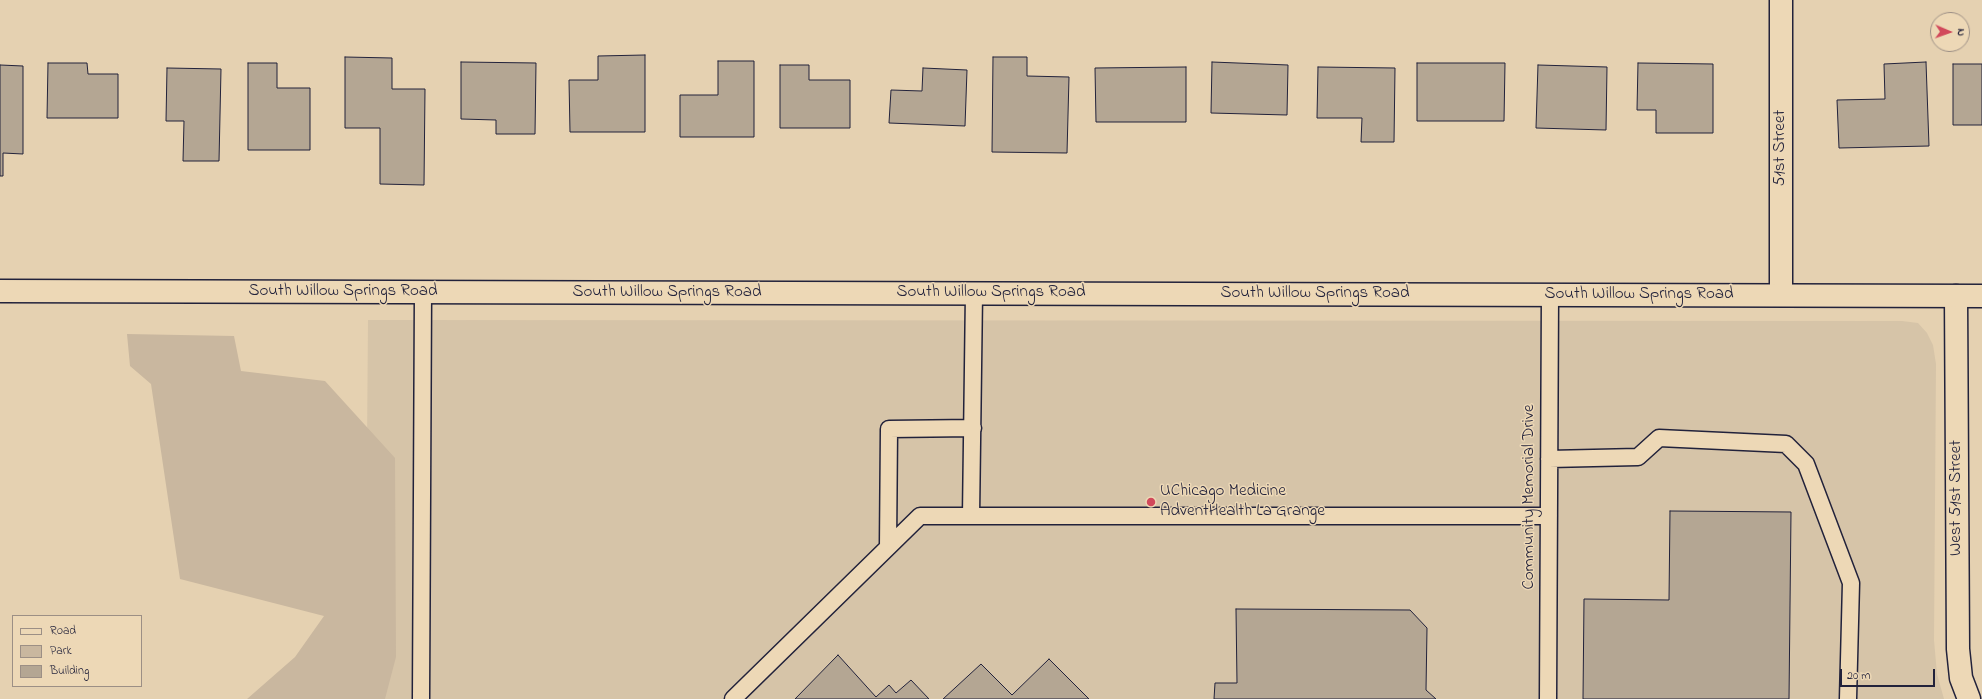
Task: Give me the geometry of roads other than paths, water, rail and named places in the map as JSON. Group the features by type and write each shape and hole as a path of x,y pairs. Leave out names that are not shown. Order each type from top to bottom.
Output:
{"street":[{"name":"51st Street","path":"1781,0 1781,295"},
{"name":"South Willow Springs Road","path":"0,291 1982,296"},
{"name":"West 51st Street","path":"1956,296 1958,649 1961,678 1969,699"}],"lane":[{"path":"421,699 422,292"},
{"path":"971,516 974,293"},
{"name":"Community Memorial Drive","path":"1548,699 1550,295"},
{"path":"888,547 889,429 973,428"},
{"path":"1549,459 1638,457 1659,438 1786,444 1806,464 1851,583 1848,699"},
{"path":"734,699 920,516 1549,516"}],"place":[{"name":"UChicago Medicine AdventHealth La Grange","path":"1151,502"}]}
